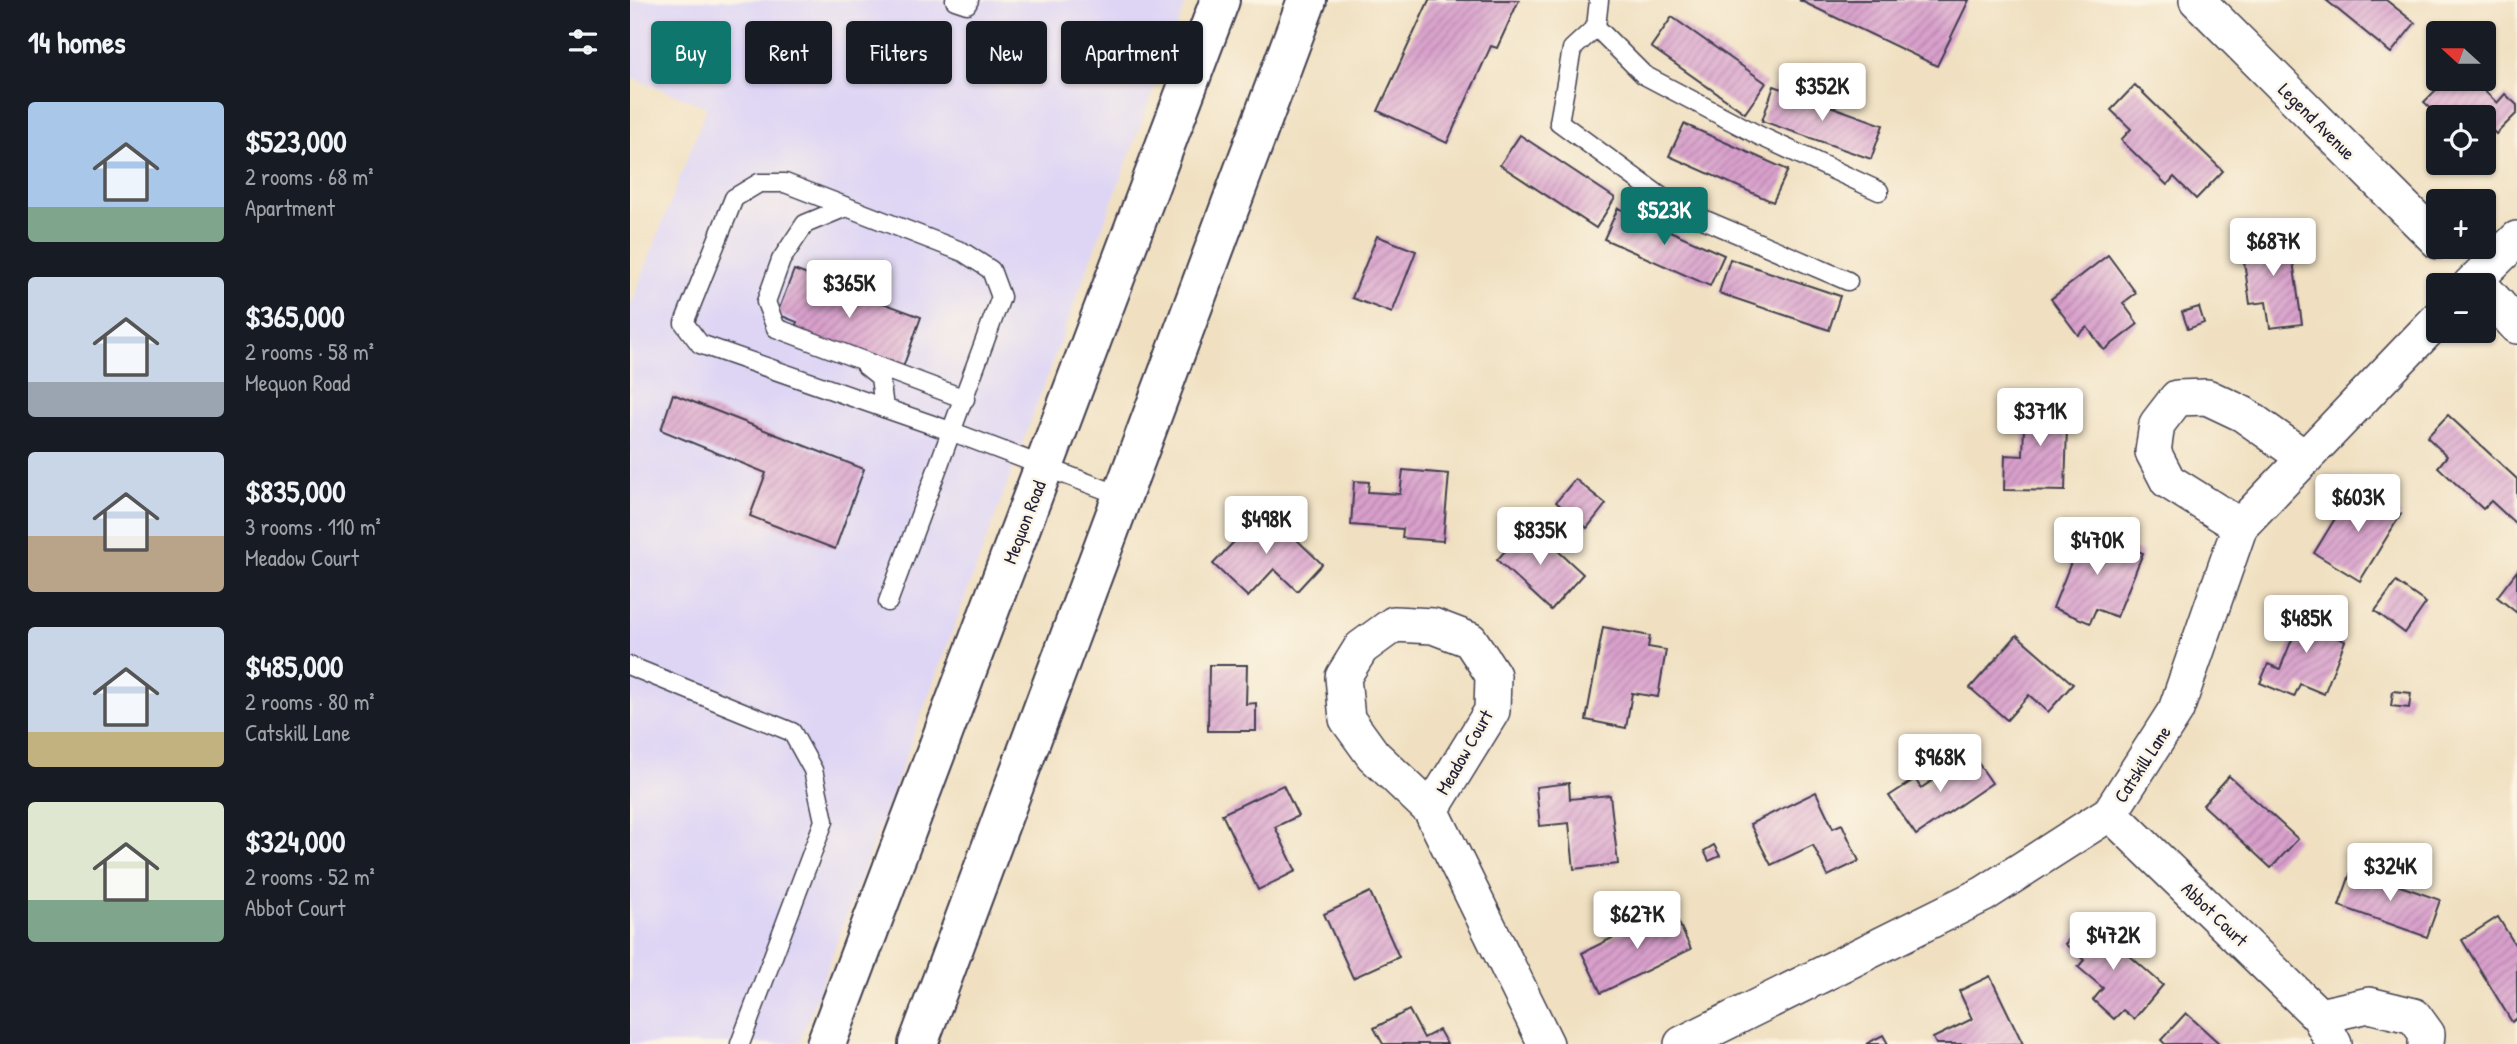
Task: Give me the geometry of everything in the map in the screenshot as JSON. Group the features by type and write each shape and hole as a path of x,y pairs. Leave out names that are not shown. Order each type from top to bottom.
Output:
{"main road":[{"name":"Mequon Road","path":"827,1044 1220,0"},
{"path":"918,1044 1307,0"}],"street":[{"name":"Legend Avenue","path":"2197,0 2426,229"},
{"path":"2488,273 2517,239"},
{"path":"2454,259 2468,273"},
{"path":"2496,303 2517,326"},
{"name":"Catskill Lane","path":"1682,1044 1984,894 2110,813 2176,710 2240,526 2426,332"},
{"path":"2240,526 2168,481 2153,452 2157,424 2177,398 2207,397 2231,408 2305,458"},
{"name":"Meadow Court","path":"1431,810 1492,711 1493,675 1470,640 1433,626 1394,624 1361,648 1343,677 1348,719 1373,755 1431,810 1546,1044"},
{"name":"Abbot Court","path":"2110,813 2326,1030 2369,1005 2414,1016 2427,1034 2426,1044"}],"lane":[{"path":"954,0 967,4 969,0"},
{"path":"1600,0 1596,27 1572,49 1559,122 1675,207 1848,281"},
{"path":"1596,27 1644,75 1760,136 1879,191"},
{"path":"888,602 953,432 1001,297 991,270 962,251 785,183 759,183 734,198 684,323 700,344 953,432 1122,496"},
{"path":"846,207 805,224 780,260 766,302 776,328 965,399"},
{"path":"856,358 880,377 884,408"},
{"path":"630,666 792,732 813,769 824,821 740,1044"}],"shaded area":[{"path":"630,0 1187,0 1179,21 1061,21 1061,84 1156,84 799,1044 630,1044 630,308 707,107 630,77"}],"building":[{"path":"1429,0 1519,0 1497,48 1491,46 1447,143 1378,111"},
{"path":"1799,0 1969,0 1937,66"},
{"path":"2326,0 2386,0 2415,23 2391,53"},
{"path":"1672,17 1766,83 1745,113 1651,47"},
{"path":"2135,85 2223,171 2196,199 2174,177 2167,185 2121,140 2131,129 2111,110"},
{"path":"1774,86 1883,125 1871,159 1762,121"},
{"path":"2435,91 2484,91 2497,103 2505,94 2517,105 2517,113 2496,134 2496,105 2427,105 2424,102"},
{"path":"1684,124 1788,170 1773,202 1669,156"},
{"path":"1520,135 1615,198 1596,228 1500,165"},
{"path":"1618,208 1724,255 1710,286 1604,239"},
{"path":"2289,233 2302,324 2270,328 2266,302 2250,304 2241,240"},
{"path":"1377,236 1416,251 1392,313 1352,298"},
{"path":"2108,255 2136,293 2123,303 2138,324 2104,350 2087,327 2078,335 2051,299"},
{"path":"1730,259 1840,296 1829,330 1719,293"},
{"path":"794,270 921,317 902,370 794,330 797,322 777,314"},
{"path":"2199,307 2204,323 2188,329 2182,312"},
{"path":"673,394 864,469 835,549 750,516 766,473 661,430"},
{"path":"2025,395 2064,396 2063,426 2067,426 2065,491 2004,490 2005,455 2023,456"},
{"path":"2448,415 2517,479 2517,525 2491,501 2483,509 2438,467 2447,456 2427,437"},
{"path":"1403,470 1449,474 1443,541 1402,538 1403,529 1351,525 1354,481 1369,482 1368,492 1400,494"},
{"path":"1575,479 1606,504 1587,528 1556,502"},
{"path":"2355,486 2401,514 2360,581 2314,553"},
{"path":"1265,509 1322,564 1297,591 1274,569 1248,597 1213,564"},
{"path":"1529,524 1583,574 1551,610 1497,560"},
{"path":"2084,529 2143,553 2117,617 2096,609 2090,623 2053,608"},
{"path":"2517,571 2517,613 2497,597"},
{"path":"2396,582 2426,603 2405,633 2375,611"},
{"path":"2294,603 2327,616 2322,631 2345,641 2324,694 2300,684 2294,697 2260,683 2268,664 2280,669 2297,627 2286,623"},
{"path":"1603,627 1650,636 1648,647 1666,650 1658,697 1632,693 1626,728 1586,720"},
{"path":"2017,635 2073,684 2048,712 2029,695 2007,720 1970,688"},
{"path":"1209,665 1247,665 1246,704 1256,703 1256,731 1208,731"},
{"path":"2393,691 2411,693 2409,708 2391,706"},
{"path":"1972,754 1992,783 1916,835 1889,796 1915,779 1921,788"},
{"path":"2229,776 2298,839 2271,868 2203,805"},
{"path":"1569,783 1570,799 1610,795 1618,864 1574,869 1569,823 1540,826 1536,787"},
{"path":"1283,785 1298,816 1275,827 1296,871 1258,890 1222,814"},
{"path":"1816,792 1833,828 1842,824 1859,861 1828,876 1813,845 1771,865 1750,824"},
{"path":"1714,845 1720,856 1709,861 1704,851"},
{"path":"2352,869 2440,900 2427,937 2339,906"},
{"path":"1370,892 1399,957 1353,978 1324,914"},
{"path":"1672,908 1691,949 1601,993 1582,953"},
{"path":"2498,917 2517,948 2517,1018 2512,1022 2462,940"},
{"path":"2087,918 2163,985 2134,1019 2123,1010 2114,1019 2093,1000 2103,988 2078,967 2084,960 2065,944"},
{"path":"1990,976 2023,1044 1936,1044 1933,1038 1972,1019 1959,991"},
{"path":"1409,1010 1424,1038 1439,1030 1447,1044 1383,1044 1374,1028"},
{"path":"2186,1013 2220,1044 2165,1044 2161,1040"},
{"path":"1883,1035 1888,1044 1866,1044"}]}
